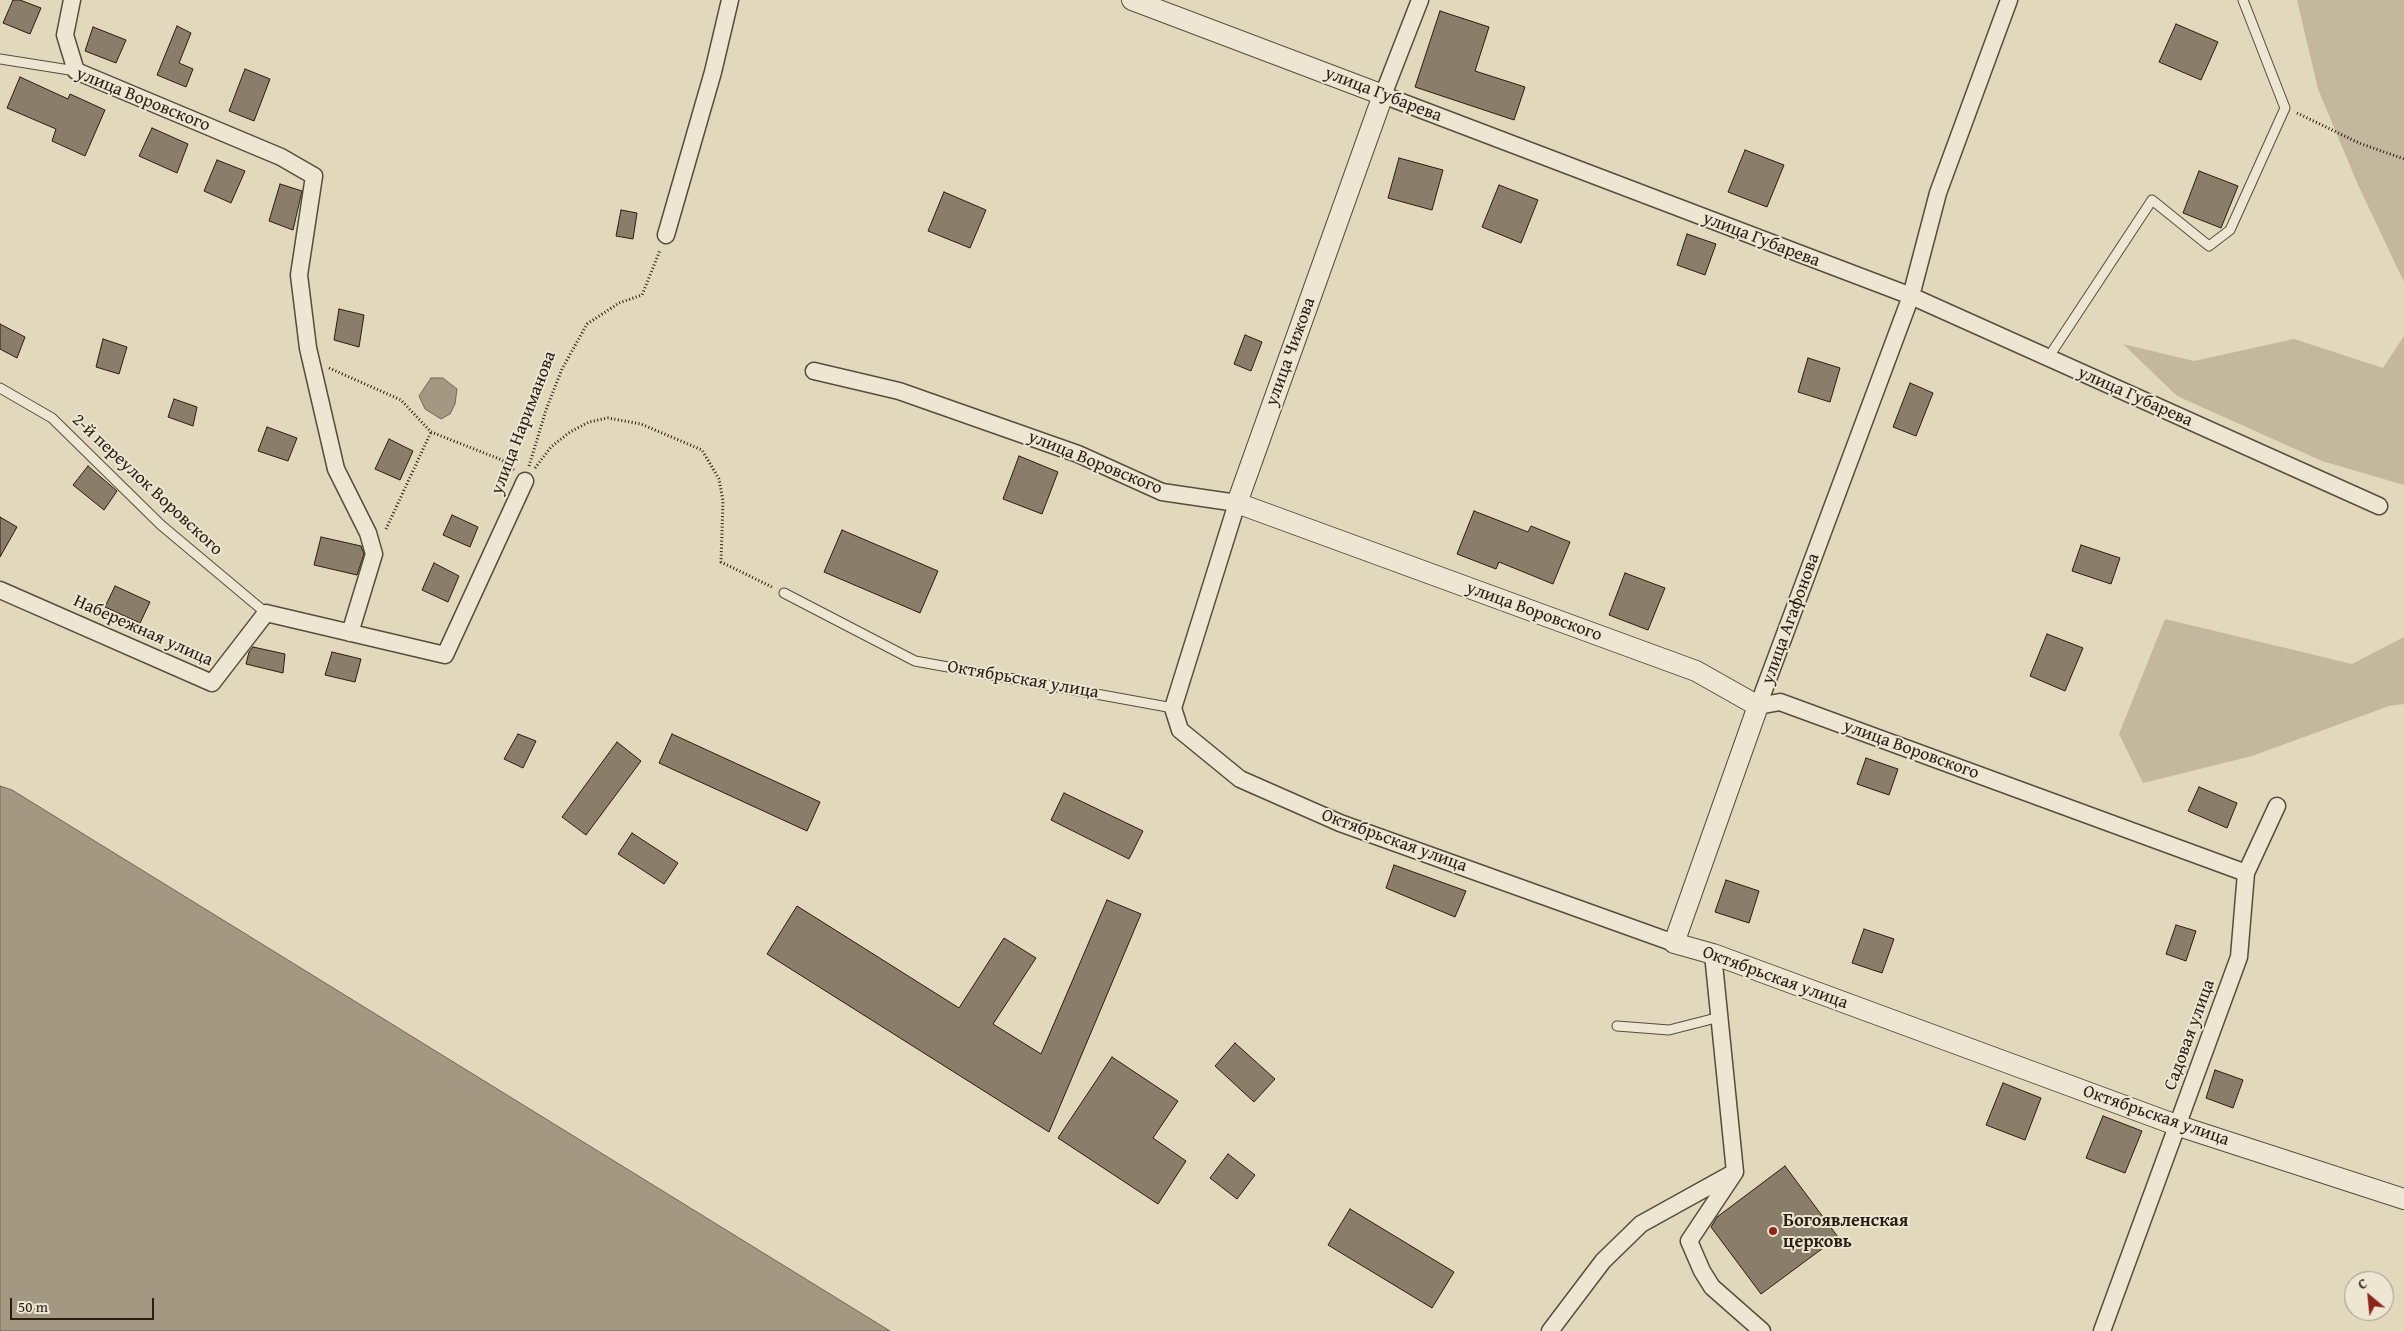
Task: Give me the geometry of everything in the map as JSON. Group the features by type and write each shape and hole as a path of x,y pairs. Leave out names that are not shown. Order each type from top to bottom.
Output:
{"street":[{"path":"72,0 65,35 76,71"},
{"path":"666,236 713,72 730,0"},
{"name":"улица Губарева","path":"1132,0 1911,296 2379,506"},
{"name":"улица Чижова","path":"1173,708 1238,503 1383,96 1420,0"},
{"name":"улица Агафонова","path":"1674,943 1758,706 1911,296 1938,194 2009,0"},
{"name":"улица Воровского","path":"76,71 281,157 314,176 299,275 311,361"},
{"path":"266,613 350,633 374,554 368,533 336,469 311,361"},
{"name":"улица Воровского","path":"814,370 908,394 1078,454 1162,492 1238,503 1696,672 1758,706 1780,702 2246,873"},
{"name":"улица Нариманова","path":"350,633 446,655 525,481"},
{"name":"Набережная улица","path":"0,590 212,683 266,613"},
{"name":"Октябрьская улица","path":"1173,708 1180,730 1240,779 1340,823 1674,943 1713,954 2179,1126 2404,1199"},
{"name":"Садовая улица","path":"2102,1331 2179,1126 2238,957 2246,873 2277,806"},
{"path":"1713,954 1736,1172 1689,1241 1702,1271 1712,1287 1758,1328"},
{"path":"1550,1331 1603,1261 1641,1224 1736,1172"}],"lane":[{"path":"2048,358 2152,200 2209,246 2230,230 2285,108 2243,0"},
{"name":"улица Воровского","path":"0,59 76,71"},
{"name":"2-й переулок Воровского","path":"0,388 52,418 162,525 266,613"},
{"name":"Октябрьская улица","path":"784,592 915,661 1173,708"},
{"path":"1617,1026 1669,1030 1720,1017"}],"path":[{"path":"2285,108 2359,143 2404,159"},
{"name":"улица Нариманова","path":"525,481 546,410 562,369 587,324 619,303 642,294 666,236"},
{"path":"311,361 401,400 431,432 502,460 525,481 551,447 570,432 589,422 608,418 641,424 683,440 702,450 719,479 723,501 721,562 784,592"},
{"path":"374,554 431,432"}],"shaded area":[{"path":"2297,0 2404,0 2404,282 2358,185 2318,89"},
{"path":"2404,336 2404,485 2322,461 2177,396 2123,344 2194,361 2294,339 2383,368"},
{"path":"431,378 443,378 457,389 455,404 450,414 441,419 425,409 419,396"},
{"path":"2165,619 2352,664 2404,637 2404,704 2389,706 2252,756 2143,783 2119,734"},
{"path":"0,786 12,790 890,1331 0,1331"}],"building":[{"path":"13,0 20,0 41,8 30,34 3,23"},
{"path":"1440,11 1489,27 1475,71 1525,87 1514,120 1415,87"},
{"path":"2176,24 2218,42 2201,80 2159,62"},
{"path":"177,26 191,33 179,63 193,69 186,87 157,75"},
{"path":"93,27 126,40 116,63 85,51"},
{"path":"245,69 270,79 254,121 229,111"},
{"path":"20,77 68,99 70,94 105,110 85,156 52,141 56,129 7,108"},
{"path":"152,128 188,144 177,173 139,156"},
{"path":"1745,150 1784,165 1767,207 1728,192"},
{"path":"1399,158 1443,170 1432,210 1388,198"},
{"path":"217,160 245,171 231,203 204,191"},
{"path":"2199,171 2238,186 2221,228 2183,213"},
{"path":"280,184 302,191 293,230 269,221"},
{"path":"1499,185 1538,200 1521,243 1482,227"},
{"path":"944,192 986,210 970,248 928,231"},
{"path":"621,210 637,213 633,239 616,236"},
{"path":"1687,234 1716,244 1705,275 1677,265"},
{"path":"339,309 364,315 359,347 334,340"},
{"path":"0,324 25,337 17,358 0,349"},
{"path":"1245,335 1262,342 1251,371 1234,364"},
{"path":"103,339 127,347 119,374 96,367"},
{"path":"1808,358 1840,368 1830,402 1798,392"},
{"path":"1910,383 1933,393 1916,436 1893,427"},
{"path":"174,399 197,407 193,426 168,417"},
{"path":"267,427 297,438 288,461 258,451"},
{"path":"389,439 413,451 400,480 375,469"},
{"path":"1019,456 1058,472 1042,514 1003,499"},
{"path":"88,466 117,491 104,510 73,485"},
{"path":"1474,511 1528,532 1531,526 1570,542 1553,584 1499,562 1496,569 1457,554"},
{"path":"452,515 478,527 470,547 443,535"},
{"path":"0,517 17,527 0,557"},
{"path":"842,530 938,571 920,613 824,572"},
{"path":"321,537 361,546 364,554 357,575 314,565"},
{"path":"2081,545 2120,558 2111,584 2072,571"},
{"path":"434,563 459,576 448,602 422,590"},
{"path":"1625,573 1665,588 1648,630 1609,615"},
{"path":"115,586 150,602 140,623 105,607"},
{"path":"2047,634 2083,648 2065,691 2030,676"},
{"path":"253,647 285,654 283,673 246,664 249,652"},
{"path":"332,652 361,659 355,682 325,675"},
{"path":"518,734 536,741 523,768 504,759"},
{"path":"672,734 820,802 807,831 659,763"},
{"path":"617,742 641,761 586,835 562,817"},
{"path":"1866,758 1898,769 1889,795 1857,784"},
{"path":"2199,787 2237,803 2227,828 2188,811"},
{"path":"1064,793 1143,831 1129,859 1051,820"},
{"path":"632,833 678,863 664,884 618,854"},
{"path":"1394,865 1466,891 1455,917 1386,888"},
{"path":"1726,880 1759,891 1749,923 1715,912"},
{"path":"1107,900 1141,914 1049,1132 767,954 797,906 959,1008 1004,938 1036,958 993,1024 1041,1054"},
{"path":"2176,925 2196,931 2186,961 2166,954"},
{"path":"1864,929 1894,939 1882,973 1852,963"},
{"path":"1235,1043 1275,1079 1254,1102 1215,1066"},
{"path":"1112,1057 1178,1101 1153,1138 1186,1161 1158,1204 1058,1138"},
{"path":"2215,1070 2243,1080 2233,1108 2206,1098"},
{"path":"2003,1083 2041,1098 2025,1140 1986,1125"},
{"path":"2103,1116 2142,1131 2125,1173 2086,1158"},
{"path":"1228,1154 1255,1175 1237,1199 1210,1178"},
{"name":"Богоявленская церковь","path":"1785,1166 1838,1237 1761,1294 1711,1227 1717,1217"},
{"path":"1350,1209 1454,1272 1432,1308 1328,1245"}],"place":[{"name":"Богоявленская церковь","path":"1773,1231"}]}
